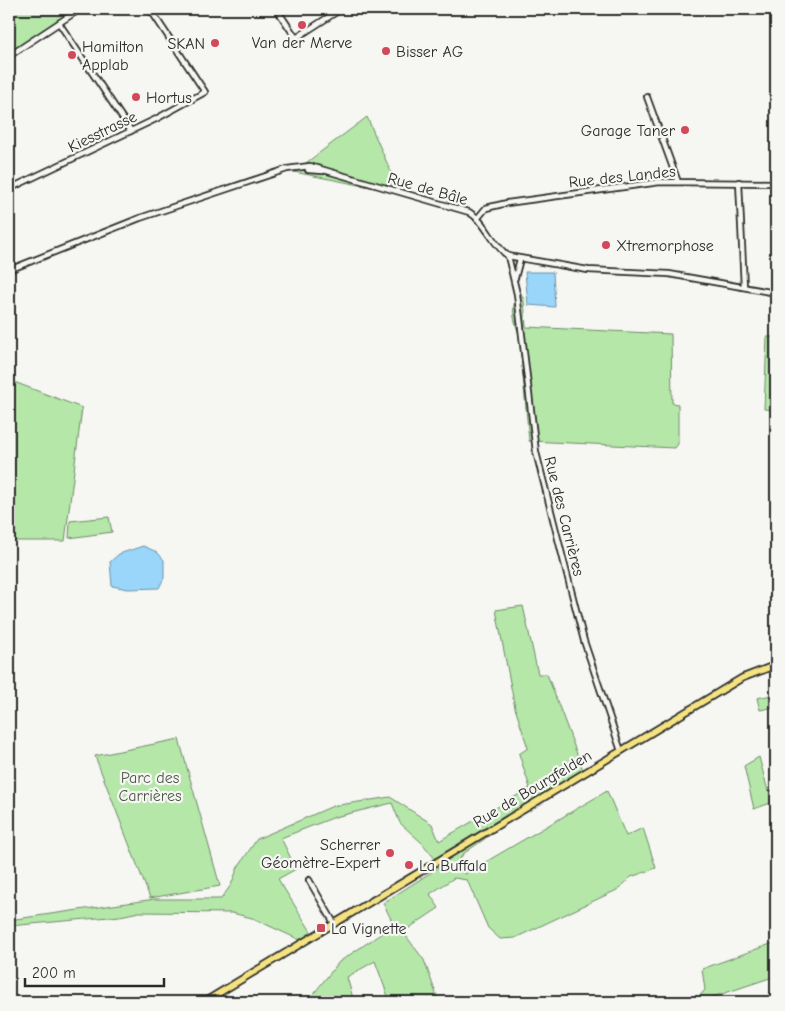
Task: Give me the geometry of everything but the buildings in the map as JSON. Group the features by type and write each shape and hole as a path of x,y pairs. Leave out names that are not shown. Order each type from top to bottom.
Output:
{"main road":[{"name":"Rue de Bourgfelden","path":"204,1002 742,678 776,665"}],"street":[{"path":"9,56 80,9"},
{"name":"Kiesstrasse","path":"9,189 131,131 205,92 150,9"},
{"path":"281,9 278,11 296,38 341,9"},
{"path":"59,23 131,131"},
{"path":"647,97 678,182"},
{"name":"Rue de Bâle","path":"9,270 140,218 286,169 308,168 321,169 322,172 460,208 474,215 501,251 508,256"},
{"path":"739,182 744,287"},
{"name":"Rue des Landes","path":"477,219 486,208 507,203 654,183 776,183"},
{"path":"508,256 588,270 669,274 776,293"},
{"name":"Rue des Carrières","path":"508,256 515,280 536,452 584,641 621,751"},
{"name":"Rue des Carrières","path":"515,280 520,259"},
{"path":"309,880 334,923"}],"green space":[{"path":"9,9 80,9 9,56"},
{"path":"367,117 400,193 294,172"},
{"path":"520,291 524,300 526,327 671,334 672,403 678,404 678,444 675,448 529,441 519,334 514,312 515,302"},
{"path":"767,337 776,337 776,410 764,409"},
{"path":"9,380 82,408 65,541 9,541"},
{"path":"109,517 112,532 69,538 70,521"},
{"path":"523,606 538,674 547,674 583,770 463,854 460,859 465,874 607,791 626,836 643,828 656,868 631,877 619,889 515,938 500,939 488,928 467,880 454,878 430,894 439,908 403,932 424,960 439,1002 390,1002 375,961 347,977 354,1002 307,1002 339,962 394,925 383,903 441,866 422,843 400,823 392,803 335,817 281,838 296,869 278,879 312,933 300,940 252,918 232,913 139,912 120,916 9,926 9,920 155,899 221,899 231,885 238,867 257,839 333,806 390,797 432,824 439,841 530,788 519,754 528,748 515,708 496,610"},
{"path":"772,695 775,707 760,710 757,698"},
{"name":"Parc des Carrières","path":"179,739 220,886 150,898 95,756"},
{"path":"759,757 768,791 776,790 776,801 754,809 744,766"},
{"path":"776,942 776,976 710,998 712,1002 690,1002 696,1000 705,990 702,969"}],"water":[{"path":"525,272 553,272 555,307 528,305"},
{"path":"143,546 157,552 164,560 164,578 159,588 128,589 112,586 110,562 119,554"}],"place":[{"name":"Van der Merve","path":"302,25"},
{"name":"SKAN","path":"215,43"},
{"name":"Bisser AG","path":"386,51"},
{"name":"Hamilton Applab","path":"72,55"},
{"name":"Hortus","path":"136,97"},
{"name":"Garage Taner","path":"685,130"},
{"name":"Xtremorphose","path":"606,245"},
{"name":"Scherrer Géomètre-Expert","path":"390,853"},
{"name":"La Buffala","path":"409,865"},
{"name":"La Vignette","path":"321,928"}]}
